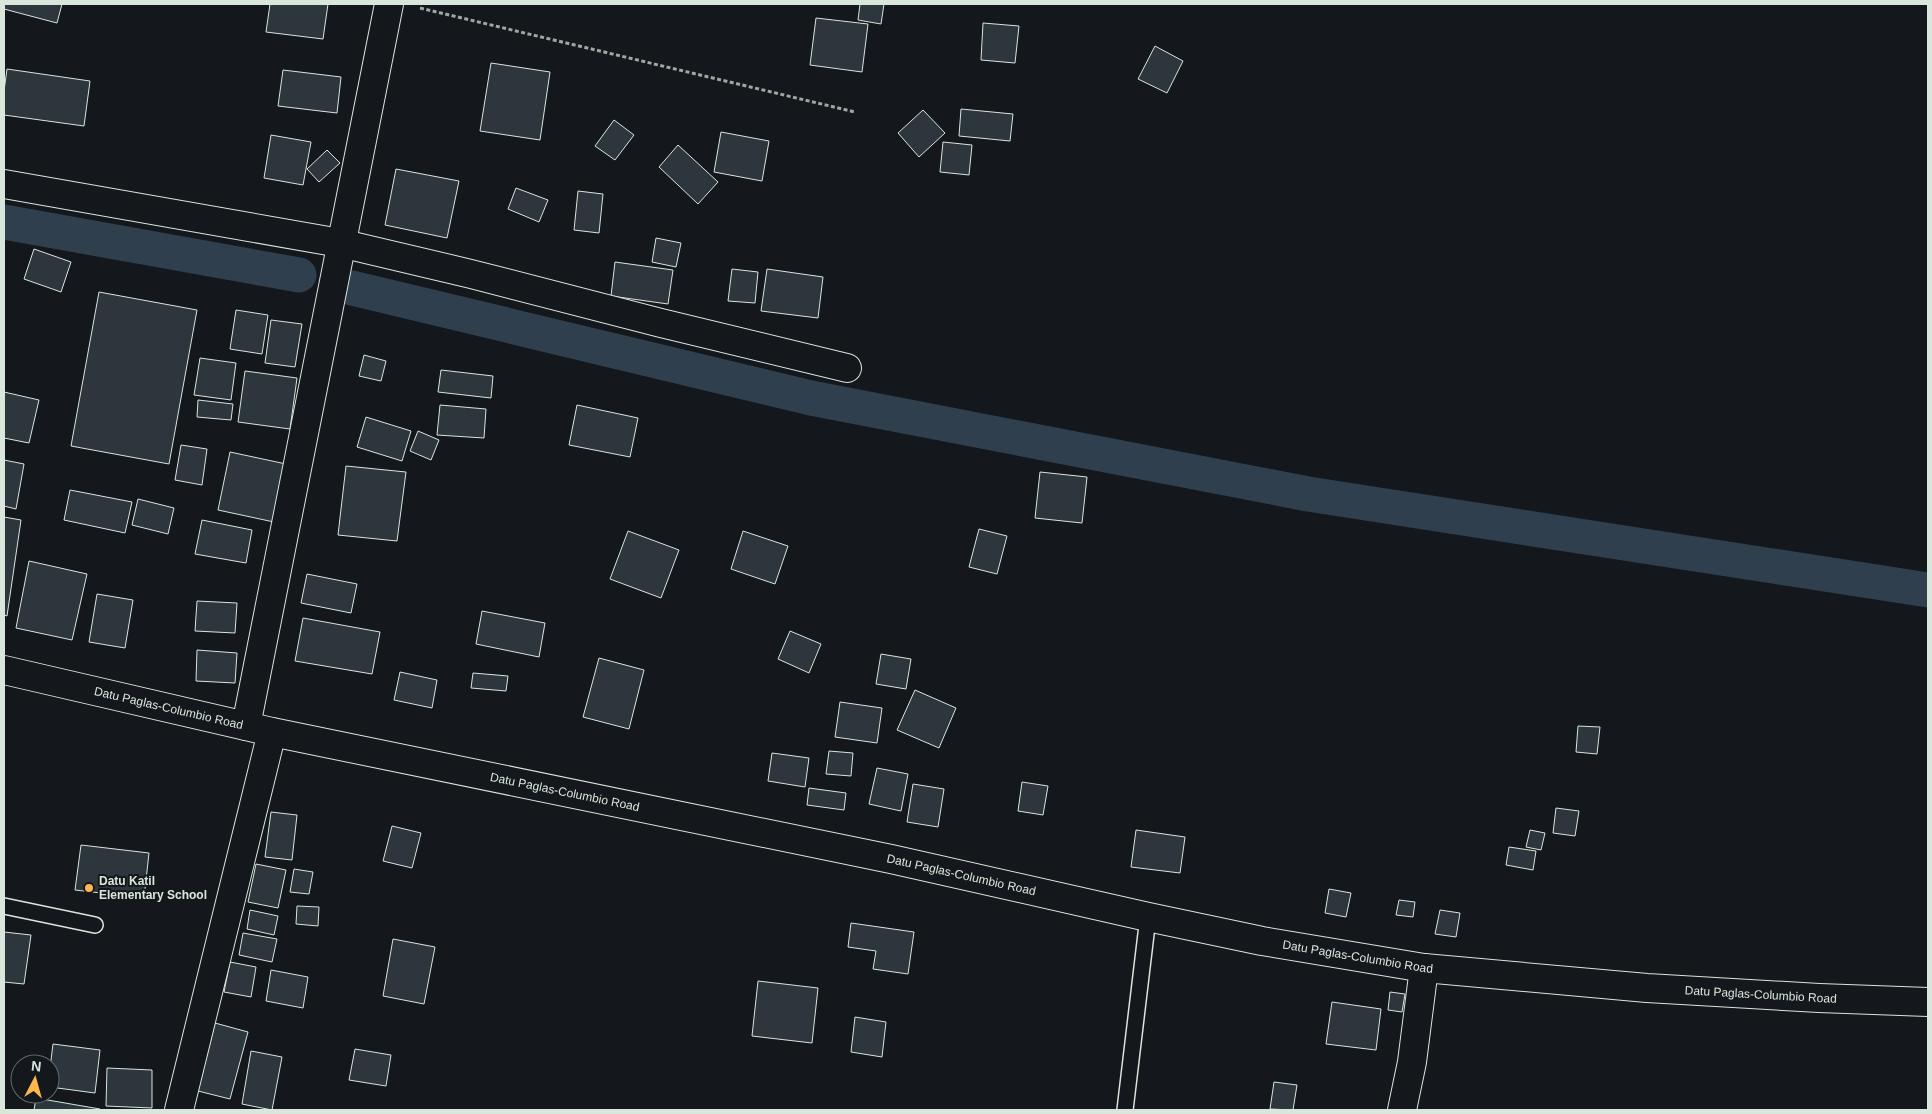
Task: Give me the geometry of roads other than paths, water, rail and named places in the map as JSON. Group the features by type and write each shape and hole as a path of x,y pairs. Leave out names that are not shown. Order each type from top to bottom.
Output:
{"street":[{"path":"246,726 340,243 400,5"},
{"path":"4,184 340,243 847,368"},
{"name":"Datu Paglas-Columbio Road","path":"4,670 272,732 891,859 1262,941 1424,968 1647,988 1928,1002"},
{"path":"179,1110 272,732"},
{"path":"1402,1110 1412,1062 1424,968"}],"lane":[{"path":"4,906 95,925"},
{"path":"1125,1110 1148,917"}],"waterway":[{"path":"4,222 299,275"},
{"path":"352,288 811,398 1308,494 1928,590"}],"place":[{"name":"Datu Katil Elementary School","path":"89,888"}]}
